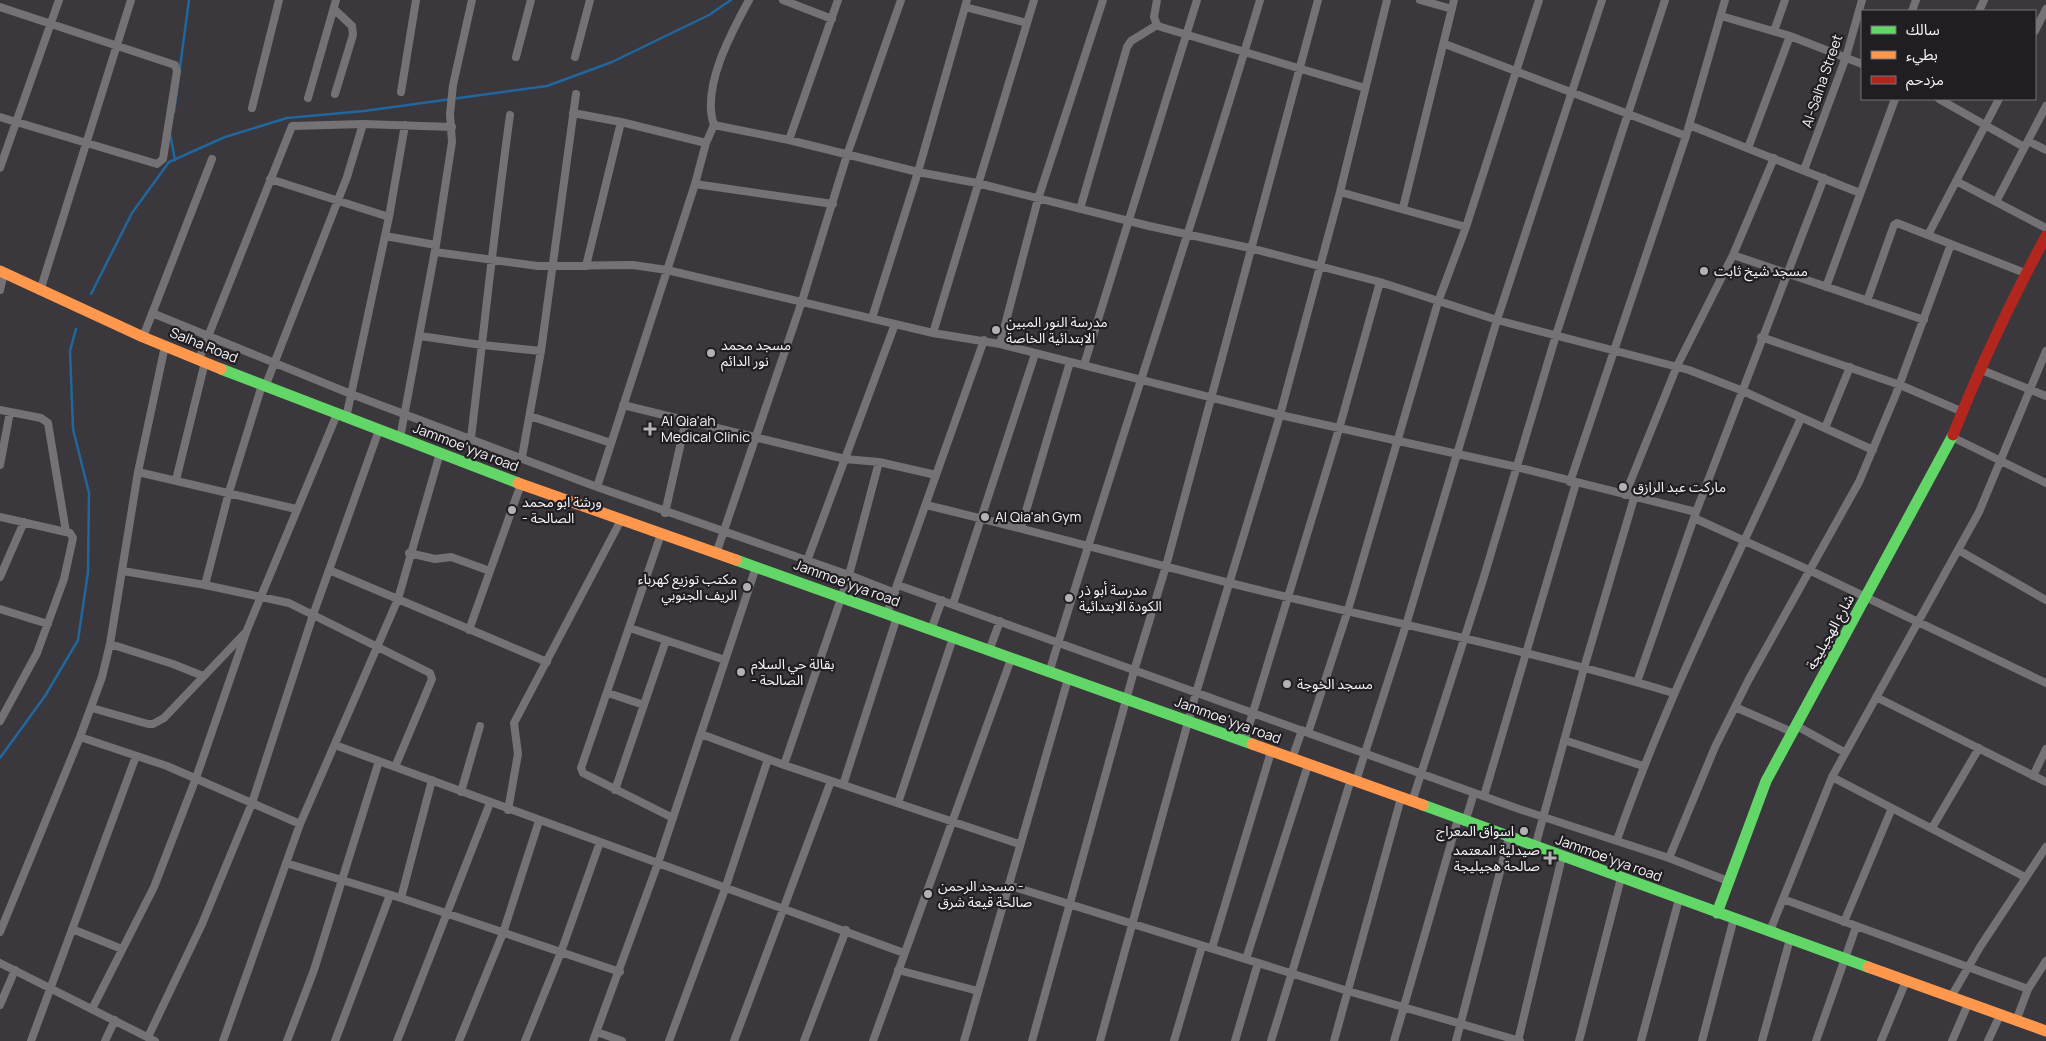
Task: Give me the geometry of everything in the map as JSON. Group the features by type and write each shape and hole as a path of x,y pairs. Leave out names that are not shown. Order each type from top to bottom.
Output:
{"main road":[{"name":"شارع الهجيليجة","path":"1717,912 1766,781 1952,437 1979,369 2025,273 2046,236"},
{"name":"Salha Road","path":"2,272 143,337 400,438"},
{"name":"Jammoe'yya road","path":"400,438 521,484 1353,780 2046,1031"}],"street":[{"path":"0,168 59,0"},
{"path":"40,291 131,0"},
{"path":"252,108 279,0"},
{"path":"308,98 336,0"},
{"path":"401,92 416,0"},
{"path":"400,438 420,336 452,142 450,114 453,85 472,0"},
{"path":"516,57 531,0"},
{"path":"575,56 590,0"},
{"path":"597,487 695,184 706,143 714,125 710,106 718,71 734,26 749,0"},
{"path":"783,0 832,19"},
{"path":"789,140 838,0"},
{"path":"716,554 802,301 847,155 901,0"},
{"path":"933,333 1034,0"},
{"path":"1000,344 1038,198 1103,0"},
{"path":"1157,0 1154,17 1157,25"},
{"path":"1084,365 1127,221 1197,0"},
{"path":"1049,673 1087,544 1142,380 1260,0"},
{"path":"1032,1041 1134,671 1166,566 1318,0"},
{"path":"1100,1041 1187,722 1280,415 1340,192 1387,0"},
{"path":"1420,0 1452,9"},
{"path":"1403,208 1445,44 1454,0"},
{"path":"1292,759 1305,731 1348,610 1438,302 1466,227 1539,0"},
{"path":"1271,1041 1353,780 1365,754 1406,625 1497,320 1602,0"},
{"path":"1412,802 1464,639 1556,335 1665,0"},
{"path":"1484,796 1527,654 1573,482 1614,350 1686,136 1725,0"},
{"path":"1774,31 1786,0"},
{"name":"Al-Salha Street","path":"1804,170 1846,57 1862,0"},
{"path":"872,318 918,172 964,2 1026,23"},
{"path":"0,7 175,65 177,68 163,159 160,163 153,165 0,117"},
{"path":"334,9 352,26 353,35 335,94"},
{"path":"2036,29 2046,9"},
{"path":"1721,16 1790,36 1861,64"},
{"path":"1080,209 1126,46 1157,25"},
{"path":"1157,25 1298,70 1365,88"},
{"path":"1748,148 1790,36"},
{"path":"1445,44 1686,136"},
{"path":"522,457 541,351 576,94"},
{"path":"1826,287 1895,100"},
{"path":"1941,100 2026,144 2046,150"},
{"path":"1928,235 1998,100"},
{"path":"1996,202 2046,106"},
{"path":"573,113 622,122 706,143"},
{"path":"471,438 490,261 510,116"},
{"path":"586,266 622,122"},
{"path":"176,480 208,335 292,126 363,124 452,127"},
{"path":"205,585 229,492 264,386 338,202 363,124"},
{"path":"92,1010 154,887 196,778 247,630 296,509 351,394 389,217 405,125"},
{"path":"714,125 789,140 918,172 977,183 1127,221 1250,248 1380,282 1497,320 1677,366 1743,391 1873,450"},
{"path":"1689,125 1860,193"},
{"path":"1624,495 1677,366 1733,255 1774,158"},
{"path":"143,337 212,159"},
{"path":"270,178 338,202 389,217"},
{"path":"1637,682 1695,515 1743,391 1761,337 1824,178"},
{"path":"1956,181 2046,228"},
{"path":"695,184 833,204"},
{"path":"1340,192 1466,227"},
{"path":"1867,301 1894,225 1900,223 2025,273"},
{"path":"385,236 490,261 552,267 633,265 667,270 933,333 984,340 1280,415 1517,467 1624,495 1695,515 1745,542 1809,570 2046,683"},
{"path":"1669,858 1712,755 1735,707 1859,482 1900,385 1951,244"},
{"path":"1733,255 1924,320"},
{"path":"0,290 2,272"},
{"path":"1244,742 1339,429 1380,282"},
{"path":"152,313 351,394 405,412 666,513 725,531 807,560 895,594"},
{"path":"807,560 895,324"},
{"path":"420,336 482,346 541,351"},
{"path":"1761,337 1900,385 1963,412"},
{"path":"843,785 892,615 895,594 984,340"},
{"path":"0,932 92,708 110,644 138,472 165,346"},
{"path":"1770,931 1832,777 1844,752 1960,551 2000,462 2046,351"},
{"path":"953,604 1035,354"},
{"path":"1021,528 1070,362"},
{"path":"1825,428 1850,367"},
{"path":"1979,369 2046,396"},
{"path":"623,405 845,459 879,462 936,475"},
{"path":"0,410 44,419 50,427 66,532"},
{"path":"0,465 10,412"},
{"path":"530,416 611,444"},
{"path":"1617,840 1643,766 1673,693 1745,542 1801,418"},
{"path":"666,513 686,420"},
{"path":"0,963 151,1039 202,924 252,803 313,615 379,430"},
{"path":"1952,437 2046,483"},
{"path":"223,1041 300,824 398,599 409,553 440,453"},
{"path":"784,765 840,596 849,575 879,462"},
{"path":"138,472 296,509"},
{"path":"469,630 521,484"},
{"path":"1535,846 1584,668 1634,498"},
{"path":"926,505 1087,544 1288,597 1584,668 1673,693"},
{"path":"0,516 70,533 73,538 70,556 48,624 32,664 0,721"},
{"path":"508,810 517,761 514,722 622,520"},
{"path":"0,577 24,522"},
{"path":"662,534 581,768 583,773 673,818"},
{"path":"1960,551 2046,600"},
{"path":"409,553 434,559 451,557 490,571"},
{"path":"593,1041 620,972 658,864 756,567"},
{"path":"329,570 547,662"},
{"path":"123,571 205,585 289,603 426,671 432,677 395,767"},
{"path":"898,585 1365,754 1542,817 1669,858 1728,881"},
{"path":"931,630 942,600"},
{"path":"0,609 48,624"},
{"path":"989,651 1000,621"},
{"path":"630,628 725,660"},
{"path":"92,708 153,724 164,718 247,630"},
{"path":"898,803 953,638"},
{"path":"615,790 666,640"},
{"path":"110,644 173,664 203,676"},
{"path":"872,1041 1011,659"},
{"path":"964,1041 1019,844 1068,679"},
{"path":"608,693 644,705"},
{"path":"1876,697 2046,782"},
{"path":"1735,707 1793,728 1844,752"},
{"path":"461,792 480,726"},
{"path":"701,734 784,765 1019,844"},
{"path":"80,737 196,778 300,824"},
{"path":"1564,740 1643,766"},
{"path":"335,745 725,889 846,930 904,953"},
{"path":"1932,828 1979,748"},
{"path":"2034,776 2046,748"},
{"path":"1212,948 1272,752"},
{"path":"31,1041 136,756"},
{"path":"669,1041 725,889 768,759"},
{"path":"287,1041 314,970 379,760"},
{"path":"1246,959 1308,765"},
{"path":"1832,777 2025,877"},
{"path":"401,898 432,780"},
{"path":"734,1041 782,908 831,781"},
{"path":"1394,1041 1462,820 1474,792"},
{"path":"1334,1041 1401,798"},
{"path":"397,1041 490,803"},
{"path":"1844,922 1892,808"},
{"path":"459,1041 503,933 539,821"},
{"path":"1456,1041 1509,837"},
{"path":"525,1041 561,952 600,842"},
{"path":"1951,997 1968,966 2046,847"},
{"path":"1008,885 1348,991 1519,1041 1562,857"},
{"path":"286,863 401,898 620,972"},
{"path":"1579,1041 1621,878"},
{"path":"335,1041 390,895"},
{"path":"1641,1041 1679,898"},
{"path":"1783,899 1856,928 1968,966 2028,989"},
{"path":"1702,1041 1734,918"},
{"path":"1816,1041 1856,928"},
{"path":"72,929 122,949"},
{"path":"804,1041 846,930"},
{"path":"1762,1041 1790,939"},
{"path":"1174,1041 1202,946"},
{"path":"2016,1021 2028,989 2046,961"},
{"path":"1235,1041 1258,963"},
{"path":"0,1005 15,970"},
{"path":"898,970 978,991"},
{"path":"1881,1041 1906,981"},
{"path":"1952,1041 1968,1004"},
{"path":"1988,1041 2000,1015"},
{"path":"105,1041 114,1020"},
{"path":"597,1032 622,1041"}],"waterway":[{"path":"174,112 189,0"},
{"path":"91,294 132,213 169,162 225,137 287,118 364,111 547,86 612,62 709,15 731,0"},
{"path":"170,134 175,160"},
{"path":"0,758 45,696 78,640 88,572 89,493 73,429 70,351 76,329"}],"traffic: fast":[{"path":"221,369 518,483"},
{"path":"1717,913 1766,781 1953,435"},
{"path":"736,560 1252,744"},
{"path":"1423,805 1868,967"}],"traffic: slow":[{"path":"0,271 143,337 221,369"},
{"path":"518,483 736,560"},
{"path":"1252,744 1423,805"},
{"path":"1868,967 2046,1031"}],"traffic: jam":[{"path":"1953,435 1996,334 2046,236"}],"place":[{"name":"مسجد شيخ ثابت","path":"1704,271"},
{"name":"مدرسة النور المبين الابتدائية الخاصة","path":"996,330"},
{"name":"مسجد محمد نور الدائم","path":"711,353"},
{"name":"Al Qia'ah Medical Clinic","path":"650,429"},
{"name":"ماركت عبد الرازق","path":"1623,487"},
{"name":"ورشة ابو محمد - الصالحة","path":"512,510"},
{"name":"Al Qia'ah Gym","path":"985,517"},
{"name":"مكتب توزيع كهرباء الريف الجنوبي","path":"747,587"},
{"name":"مدرسة أبو ذر الكودة الابتدائية","path":"1069,598"},
{"name":"بقالة حي السلام - الصالحة","path":"741,672"},
{"name":"مسجد الخوجة","path":"1287,684"},
{"name":"اسواق المعراج","path":"1524,831"},
{"name":"صيدلية المعتمد صالحة هجيليجة","path":"1550,858"},
{"name":"مسجد الرحمن - صالحة قيعة شرق","path":"928,894"}]}
